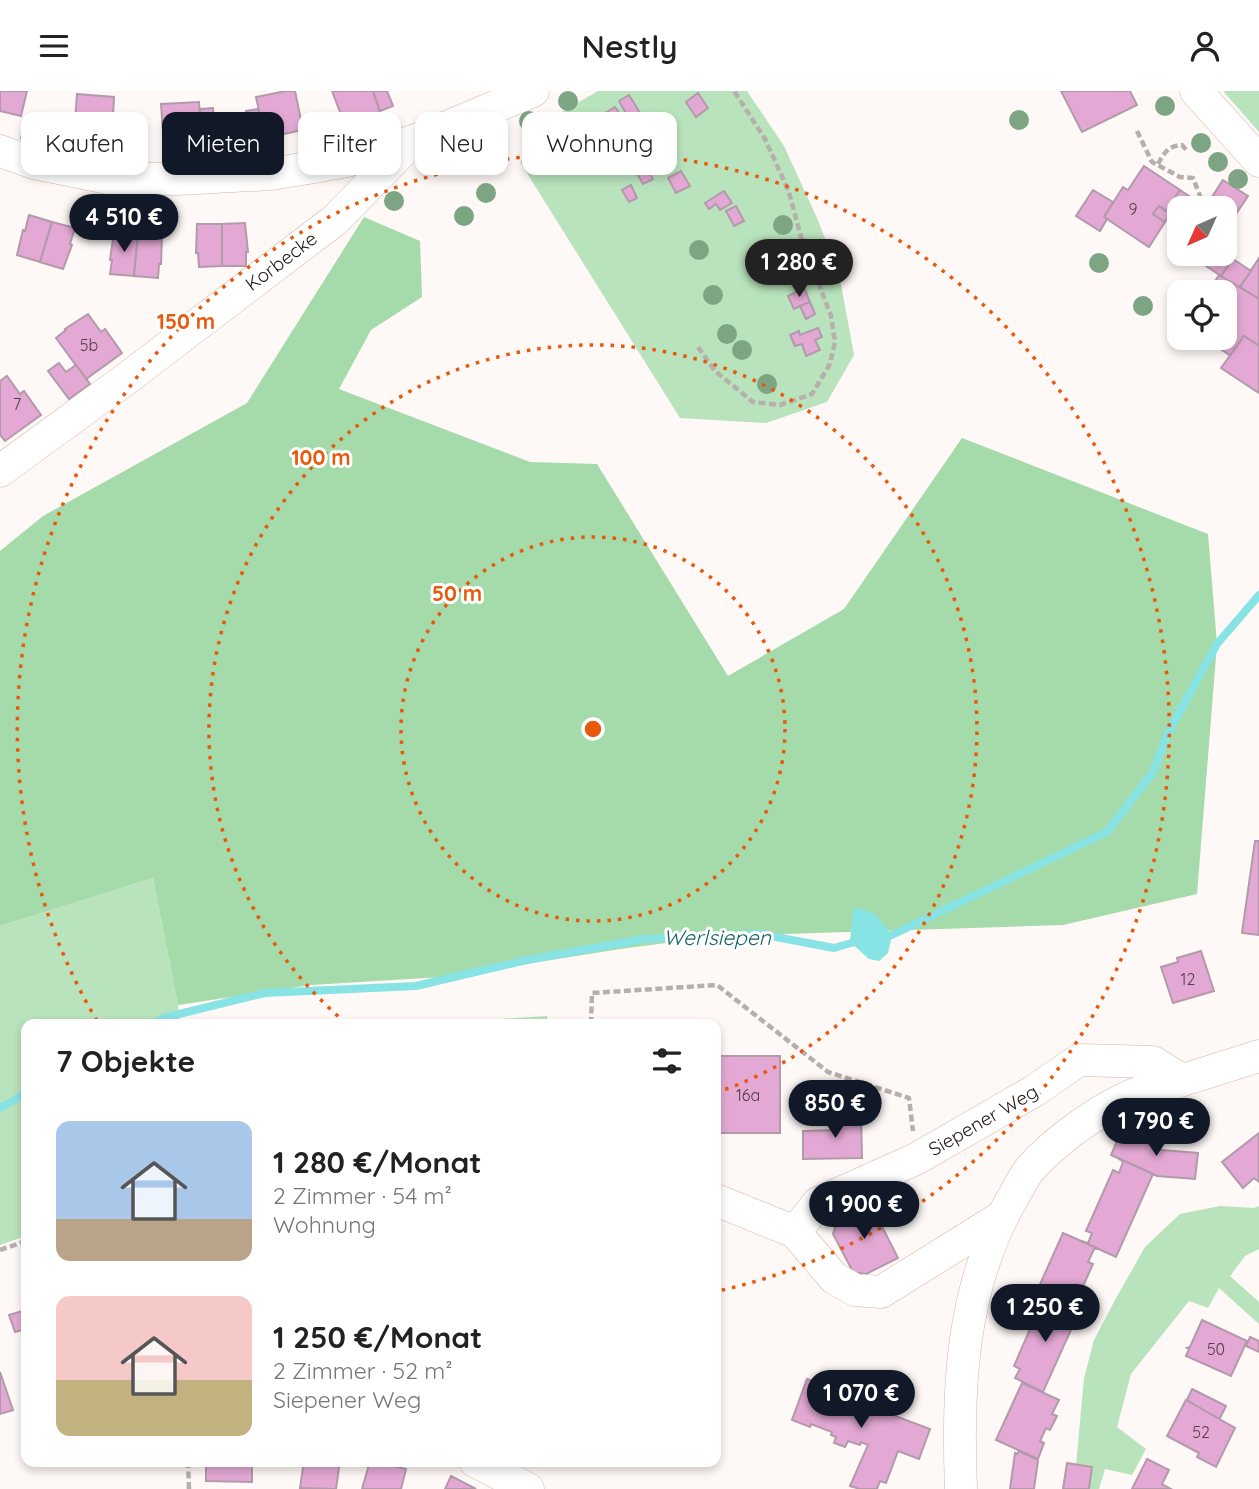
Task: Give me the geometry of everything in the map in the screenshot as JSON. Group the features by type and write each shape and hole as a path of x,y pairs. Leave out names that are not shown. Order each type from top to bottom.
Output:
{"street":[{"name":"Korbecke","path":"0,471 335,220 411,142 533,91"},
{"path":"1196,91 1259,162"},
{"path":"0,151 34,163 108,178 178,179 271,174 347,161 411,142"},
{"path":"961,1489 959,1425 964,1353 986,1252 1030,1170 1067,1135 1118,1102 1259,1056"},
{"name":"Siepener Weg","path":"795,1231 818,1203 916,1159 1034,1091 1079,1060 1153,1062 1182,1080"},
{"path":"721,1202 795,1231 834,1278 855,1290 881,1292 1003,1216"},
{"path":"489,1467 528,1489"}],"path":[{"path":"698,347 715,371 753,402 780,405 812,394 830,364 835,342 831,316 801,237 789,192 765,139 734,91"},
{"path":"1137,131 1152,162 1181,177 1193,178 1200,196"},
{"path":"1158,164 1169,148 1182,145 1188,152"},
{"path":"591,1019 592,993 717,985 828,1072 909,1098 916,1159"},
{"path":"0,1250 21,1243"},
{"path":"188,1467 189,1489"}],"green space":[{"path":"598,91 747,91 784,146 839,274 854,355 827,402 766,423 680,418 528,175 677,175 677,112 562,112"},
{"path":"1223,91 1259,91 1259,132"},
{"path":"364,217 420,241 422,297 371,330 339,389 530,462 597,464 728,676 844,609 962,438 1208,534 1217,644 1197,894 1063,925 721,936 442,977 311,985 178,1005 153,878 0,926 0,551 43,516 247,403"},
{"path":"153,878 179,1019 21,1019 21,1238 0,1245 0,926"},
{"path":"547,1016 547,1019 500,1019"},
{"path":"1220,1206 1259,1206 1259,1249 1245,1256 1230,1276 1259,1302 1259,1324 1219,1288 1208,1308 1189,1301 1131,1374 1117,1427 1146,1449 1132,1475 1105,1469 1099,1489 1089,1489 1092,1467 1076,1465 1084,1378 1094,1340 1145,1247 1180,1214"}],"water":[{"path":"859,908 875,914 892,935 888,953 879,961 869,959 850,942 853,909"}],"building":[{"path":"0,91 27,91 21,116 0,111"},
{"path":"295,91 299,112 298,131 284,134 284,112 259,112 256,97"},
{"path":"332,91 373,91 380,112 340,112"},
{"path":"373,91 387,91 393,106 380,111"},
{"path":"1061,91 1130,91 1137,105 1082,132"},
{"path":"698,93 708,108 696,117 686,102"},
{"path":"77,94 114,97 113,112 76,112"},
{"path":"629,95 639,112 625,112 619,101"},
{"path":"199,102 200,112 162,112 162,118 161,104"},
{"path":"213,108 213,112 200,112 200,109"},
{"path":"1144,166 1180,190 1176,196 1167,196 1166,211 1159,206 1153,214 1165,222 1149,247 1104,217 1123,187 1128,190"},
{"path":"681,171 690,186 676,193 668,178"},
{"path":"638,175 651,175 653,179 643,184"},
{"path":"1223,180 1248,196 1237,212 1237,196 1213,196"},
{"path":"631,185 637,198 629,202 622,190"},
{"path":"1093,190 1113,202 1100,231 1076,216"},
{"path":"1180,190 1189,196 1176,196"},
{"path":"724,191 732,203 720,210 716,204 709,209 705,203"},
{"path":"736,206 744,221 734,226 726,211"},
{"path":"1159,206 1166,211 1165,222 1153,214"},
{"path":"29,215 52,222 40,262 17,255"},
{"path":"52,222 75,228 63,269 40,262"},
{"path":"245,223 248,252 246,266 222,266 222,224"},
{"path":"197,224 222,224 222,266 199,267 196,253"},
{"path":"114,232 138,234 134,276 110,274"},
{"path":"138,234 162,236 158,278 134,276"},
{"path":"766,247 771,260 755,266 750,253"},
{"path":"1259,258 1259,299 1240,287"},
{"path":"1237,262 1251,271 1239,288 1237,280 1227,280 1221,276 1228,266 1237,266"},
{"path":"1206,266 1228,266 1221,276"},
{"path":"1237,286 1259,299 1259,346 1244,336 1237,347"},
{"path":"804,288 810,302 794,309 788,296"},
{"path":"810,302 815,314 806,319 800,306"},
{"path":"88,314 101,332 105,329 122,353 86,379 56,338"},
{"path":"818,328 822,337 815,340 820,350 806,356 802,344 795,346 790,335 799,331 800,335"},
{"path":"1244,336 1259,346 1259,393 1221,368 1234,350 1237,350"},
{"path":"1222,350 1235,350 1231,356"},
{"path":"59,363 66,372 76,365 90,384 69,399 48,371"},
{"path":"7,376 20,394 24,391 41,415 5,441 0,435 0,381"},
{"path":"1255,841 1259,841 1259,935 1242,933"},
{"path":"1201,951 1214,991 1173,1003 1161,967 1178,962 1177,958"},
{"path":"721,1056 780,1056 780,1133 721,1133"},
{"path":"834,1115 861,1115 862,1158 803,1159 803,1131 834,1130"},
{"path":"1121,1132 1162,1150 1198,1153 1195,1179 1157,1176 1111,1155"},
{"path":"1259,1133 1259,1182 1254,1178 1243,1188 1222,1162"},
{"path":"1118,1158 1153,1174 1116,1257 1081,1241 1088,1243 1092,1233 1086,1231 1113,1170 1119,1173 1123,1162"},
{"path":"887,1190 897,1211 878,1220 870,1203 867,1205 864,1199"},
{"path":"870,1203 898,1258 866,1274 853,1272 833,1234 837,1221"},
{"path":"1063,1233 1099,1249 1094,1249 1088,1262 1093,1264 1080,1293 1075,1291 1069,1305 1074,1308 1037,1291"},
{"path":"1051,1299 1079,1312 1043,1392 1015,1378 1020,1369 1014,1366 1040,1306 1046,1309"},
{"path":"21,1311 21,1330 15,1332 9,1315"},
{"path":"1202,1320 1247,1341 1231,1376 1186,1356 1189,1349 1187,1348 1190,1347"},
{"path":"1250,1337 1259,1341 1259,1352 1246,1346"},
{"path":"0,1372 13,1410 0,1414"},
{"path":"807,1379 883,1407 882,1411 930,1429 919,1459 898,1451 886,1483 880,1481 877,1489 850,1486 868,1445 848,1441 845,1447 834,1443 836,1437 831,1435 832,1432 792,1420"},
{"path":"1022,1383 1059,1400 1052,1414 1057,1416 1050,1430 1046,1428 1040,1441 1044,1443 1038,1459 996,1440"},
{"path":"1192,1389 1226,1406 1219,1420 1187,1400"},
{"path":"1186,1400 1235,1428 1216,1467 1197,1457 1199,1453 1167,1436"},
{"path":"1019,1451 1038,1460 1034,1489 1010,1489 1015,1453"},
{"path":"1147,1459 1169,1470 1162,1484 1171,1489 1132,1489"},
{"path":"1067,1463 1092,1467 1089,1489 1063,1489"},
{"path":"206,1467 252,1467 252,1482 206,1481"},
{"path":"303,1467 339,1467 336,1489 300,1488"},
{"path":"368,1467 406,1469 401,1489 362,1489"},
{"path":"451,1476 476,1489 445,1489"}],"waterway":[{"name":"Werlsiepen","path":"881,937 892,935 1107,832 1153,772 1167,735 1217,644 1259,595"},
{"name":"Werlsiepen","path":"161,1019 265,993 416,986 527,960 644,939 760,934 834,948 858,941"},
{"name":"Werlsiepen","path":"0,1108 21,1096"}]}
